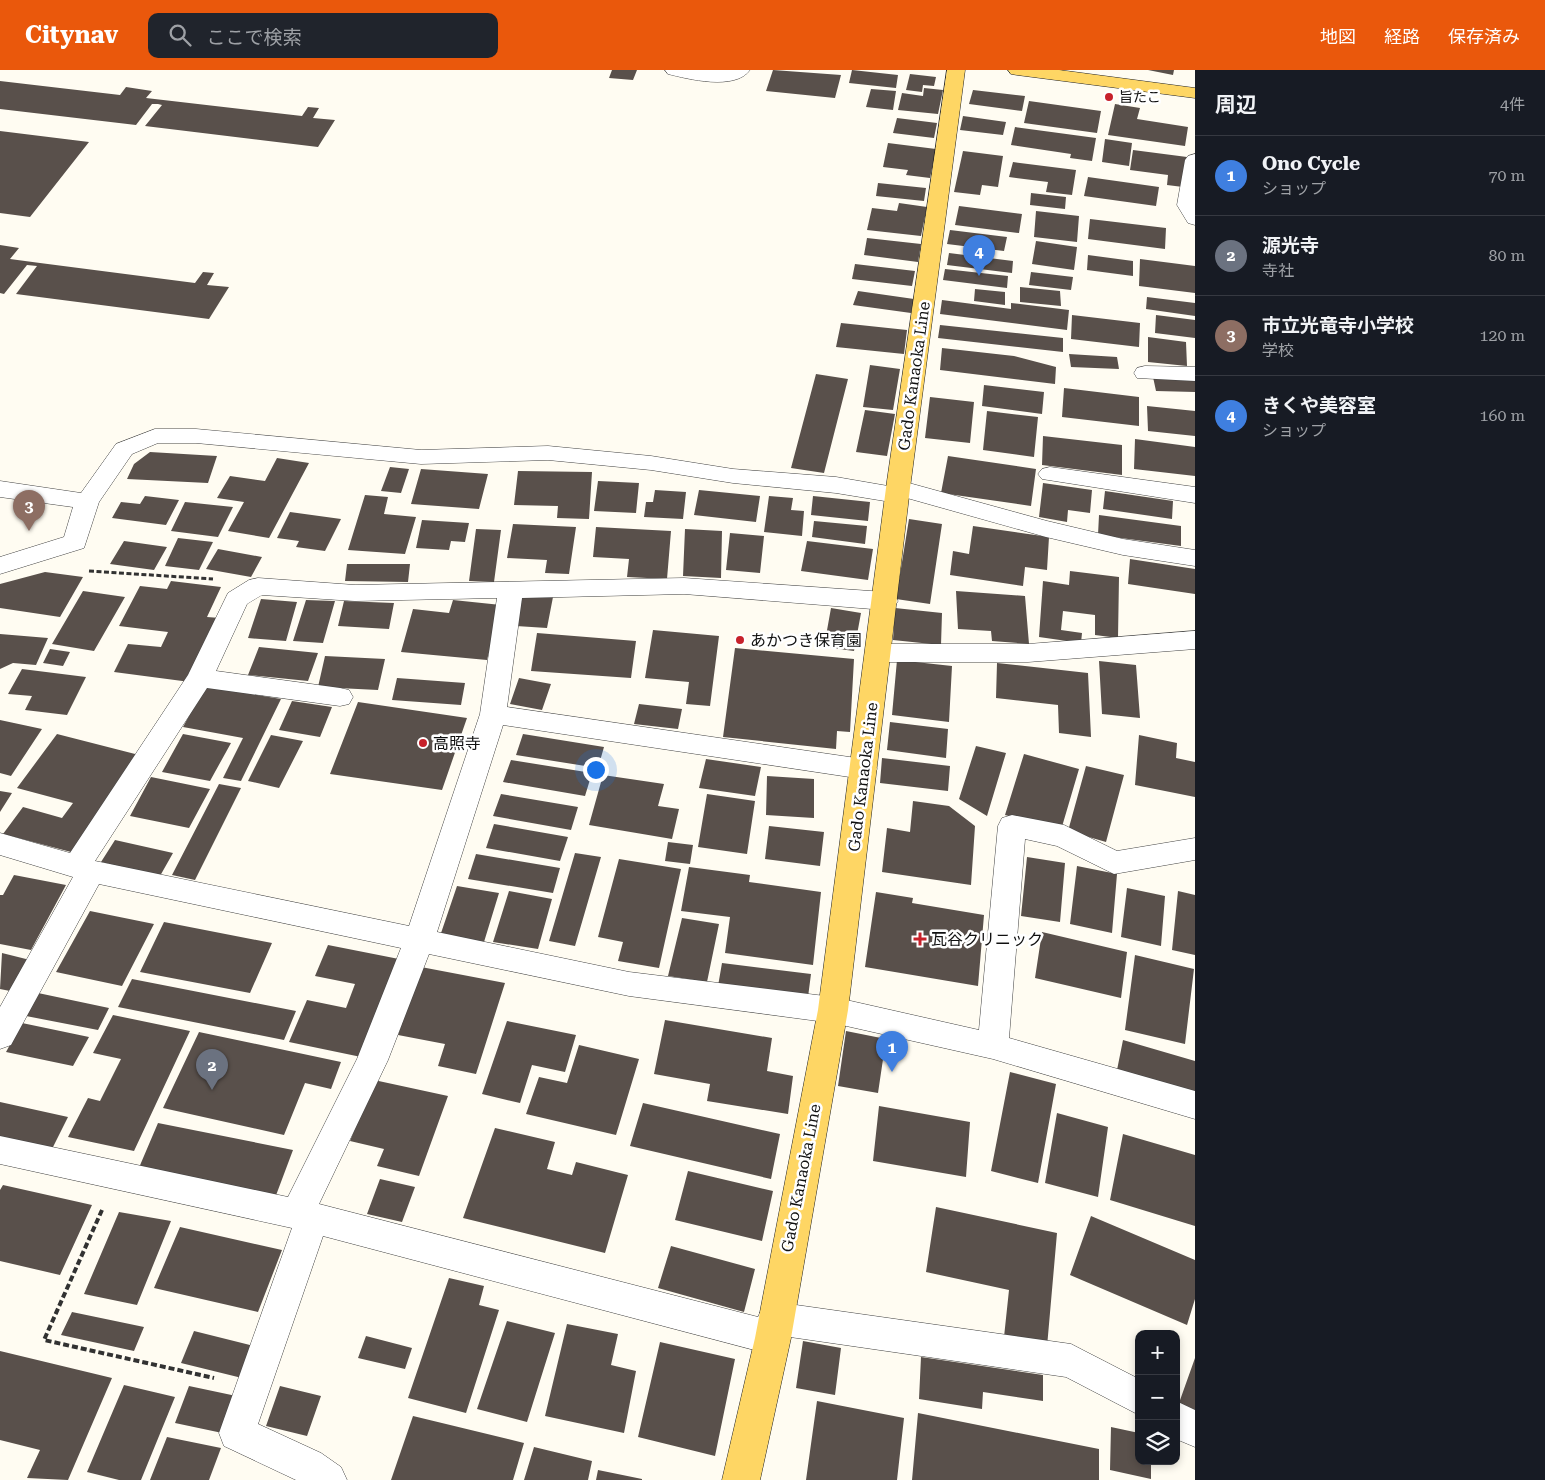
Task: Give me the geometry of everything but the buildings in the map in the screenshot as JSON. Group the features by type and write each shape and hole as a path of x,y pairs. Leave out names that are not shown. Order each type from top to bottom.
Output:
{"main road":[{"name":"Gado Kanaoka Line","path":"741,1480 774,1328 833,1010 879,653 897,492 956,70"},
{"path":"1016,70 1195,93"}],"street":[{"path":"674,70 715,76 733,74 741,70"},
{"path":"1195,160 1187,205 1195,219"},
{"path":"1144,373 1195,374"},
{"path":"0,566 75,542 87,501 124,449 155,436 196,436 421,457 548,453 651,463 733,476 897,492 1113,545 1195,558"},
{"path":"1050,474 1195,495"},
{"path":"0,489 87,501"},
{"path":"0,1036 84,868 200,678 238,599 258,586 355,593 684,586 885,601"},
{"path":"328,1480 308,1466 237,1433 253,1387 304,1216 372,1060 419,941 494,714 511,590"},
{"path":"879,653 1028,653 1195,640"},
{"path":"200,678 340,697"},
{"path":"494,714 864,769"},
{"path":"993,1046 1012,826 1064,836 1114,863 1195,849"},
{"path":"0,844 84,868 419,941 629,984 833,1010 993,1046 1195,1105"},
{"path":"0,1150 304,1216 774,1328 1071,1361 1135,1396"},
{"path":"1178,1420 1195,1429"}],"path":[{"path":"80,570 198,577 258,586"},
{"path":"118,1175 44,1340 253,1387"}],"place":[{"name":"旨たこ","path":"1109,97"},
{"name":"きくや美容室","path":"979,276"},
{"name":"市立光竜寺小学校","path":"29,531"},
{"name":"あかつき保育園","path":"740,640"},
{"name":"高照寺","path":"423,743"},
{"name":"瓦谷クリニック","path":"920,939"},
{"name":"Ono Cycle","path":"892,1072"},
{"name":"源光寺","path":"212,1090"}]}
